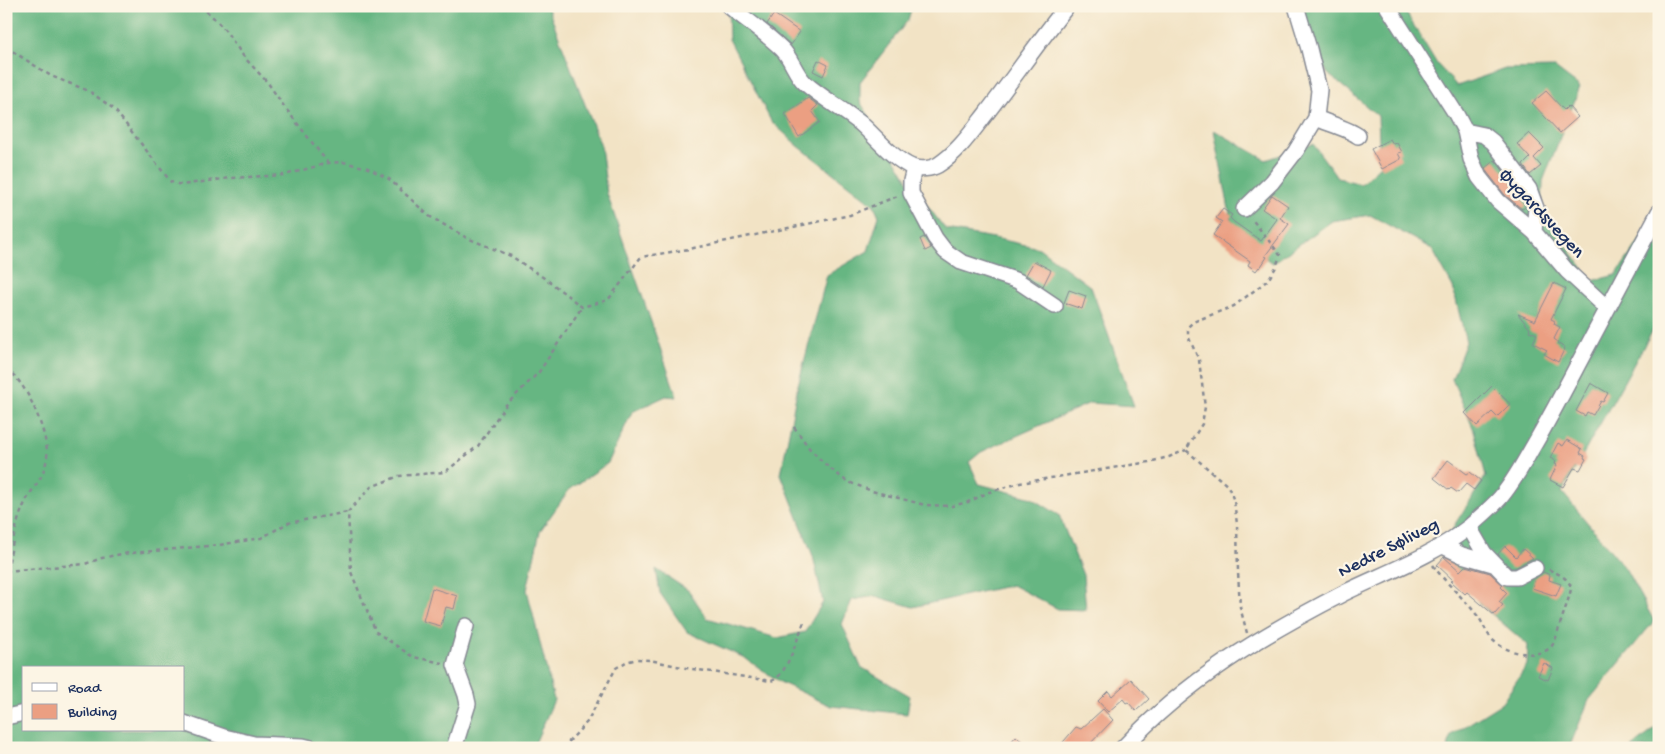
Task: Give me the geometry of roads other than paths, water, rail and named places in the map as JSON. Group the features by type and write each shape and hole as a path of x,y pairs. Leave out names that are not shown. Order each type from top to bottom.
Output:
{"street":[{"path":"729,6 782,49 804,82 859,122 901,161 914,168 937,166 952,153 998,98 1041,38 1067,6"},
{"path":"1244,209 1272,182 1296,151 1316,118 1319,90 1296,6"},
{"name":"Øygardsvegen","path":"1387,6 1456,114 1479,177 1498,200 1534,232 1567,271 1608,308"},
{"path":"1316,118 1353,132 1358,136"},
{"path":"1464,132 1484,135 1493,142 1529,189 1536,208 1534,232"},
{"path":"914,168 911,181 914,202 935,238 945,251 961,262 1018,280 1056,306"},
{"name":"Nedre Søliveg","path":"1123,748 1181,694 1252,644 1346,592 1443,546 1469,527 1500,498 1524,462 1558,403 1659,212"},
{"path":"1469,527 1480,548 1493,564 1509,578 1516,577 1535,568"},
{"path":"1443,546 1462,555 1493,564"},
{"path":"454,748 468,704 455,665 466,626"},
{"path":"6,717 22,713"},
{"path":"185,723 224,737 254,744 311,748"}]}
